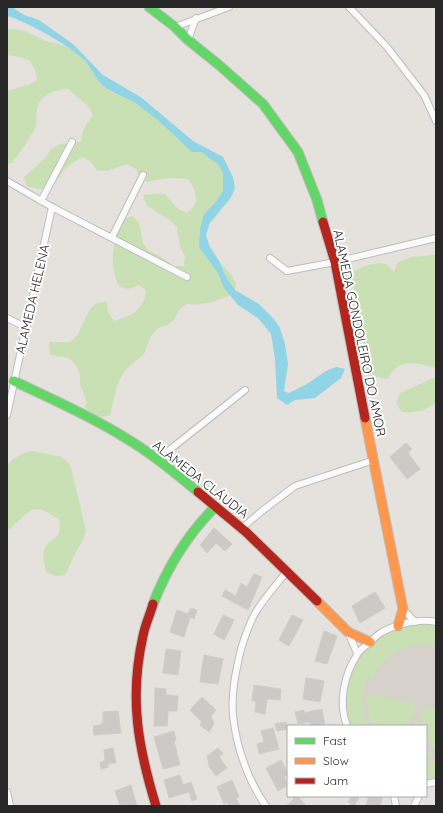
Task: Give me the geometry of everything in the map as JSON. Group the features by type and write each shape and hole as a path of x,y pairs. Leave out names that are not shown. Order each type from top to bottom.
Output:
{"street":[{"name":"ALAMEDA GONDOLEIRO DO AMOR","path":"149,7 175,27 188,40 263,104 298,152 317,200 335,262 403,609 398,626"},
{"path":"175,27 229,7"},
{"path":"349,7 387,47 424,95 436,120"},
{"path":"188,40 196,18"},
{"path":"41,201 72,142"},
{"path":"112,237 143,175"},
{"path":"7,181 52,207 187,277"},
{"name":"ALAMEDA HELENA","path":"7,415 52,207"},
{"path":"270,258 287,270 335,262 436,238"},
{"path":"7,318 25,327"},
{"name":"ALAMEDA CLÁUDIA","path":"14,381 82,414 122,436 158,459 242,528 348,632"},
{"path":"158,459 245,390"},
{"path":"242,528 295,486 374,460"},
{"path":"156,806 142,763 139,743 135,682 138,655 148,618 165,576 188,538 215,507"},
{"path":"266,806 255,789 242,757 233,715 234,690 236,668 248,628 256,610 287,571"},
{"path":"403,609 415,622"},
{"path":"347,725 343,695 349,670 357,653 382,632 406,622 436,622"},
{"path":"348,632 370,642"},
{"path":"348,632 357,653"},
{"path":"7,792 10,806"},
{"path":"414,806 418,797"}],"green space":[{"path":"7,29 25,31 43,40 62,45 79,54 111,92 140,101 191,147 219,155 226,162 229,172 227,201 209,224 205,233 211,252 231,275 236,284 234,294 205,303 186,304 179,310 175,319 167,325 158,328 151,336 144,354 126,369 121,377 117,386 110,415 98,417 84,406 87,403 80,384 80,374 76,365 69,358 50,355 49,342 70,342 77,336 90,309 97,303 107,302 108,312 114,321 132,314 143,303 146,290 139,285 129,289 120,287 116,279 113,254 116,237 122,220 132,216 139,223 143,243 149,251 158,255 174,266 184,266 185,256 180,247 177,227 170,220 146,205 143,195 165,194 178,209 187,213 195,203 196,195 188,179 168,178 148,182 140,178 136,169 127,164 107,171 97,170 91,162 83,157 66,169 50,187 39,189 27,186 24,177 46,157 51,149 60,144 81,142 84,128 93,116 89,107 68,89 48,94 38,105 35,130 15,160 12,163 7,164 7,91 28,85 37,80 35,70 30,61 20,57 7,55"},
{"path":"436,255 436,368 409,363 397,367 388,379 366,375 364,355 366,346 360,339 356,324 358,303 357,297 354,291 354,285 345,275 377,263 387,265 394,272 397,263 411,257"},
{"path":"436,377 436,402 432,406 421,411 402,412 396,404 400,393"},
{"path":"32,451 60,456 69,463 72,472 86,531 65,575 55,576 46,572 43,558 43,552 47,545 58,535 60,527 59,519 37,509 28,512 10,529 7,528 7,466 18,456"},
{"path":"431,624 436,625 436,778 427,779 427,725 350,725 346,714 345,701 350,675 363,652 372,642 383,635 400,628"}],"shaded area":[{"path":"429,645 436,647 436,709 424,707 422,716 423,725 419,725 417,717 413,725 407,725 414,715 416,704 368,694 368,714 373,725 368,725 364,715 363,696 367,678 371,680 380,665 394,653 411,646"},
{"path":"427,738 436,751 436,761 427,762 427,757 434,757 427,746"}],"water":[{"path":"7,7 12,7 24,15 39,20 73,44 103,75 142,98 193,141 223,157 233,177 235,189 230,199 210,222 206,235 209,245 219,261 226,277 235,290 259,304 274,319 280,328 285,344 288,364 284,391 289,393 307,384 326,371 336,367 345,369 341,378 315,398 295,400 287,405 277,398 275,359 271,334 258,318 238,305 224,288 218,273 199,247 200,229 204,214 216,202 223,191 223,173 218,164 201,152 192,152 164,126 134,102 103,86 86,62 71,49 26,23 7,16"}],"building":[{"path":"406,443 412,449 408,453 420,469 407,479 390,457"},
{"path":"214,528 232,544 225,551 216,543 207,553 200,545"},
{"path":"254,574 262,577 248,610 222,596 225,590 236,596 241,583 247,587"},
{"path":"375,592 385,608 360,623 352,606"},
{"path":"191,608 197,610 194,619 190,617 184,637 170,632 177,610 188,614"},
{"path":"223,615 234,620 224,640 214,634"},
{"path":"292,615 303,620 289,646 279,640"},
{"path":"324,631 337,636 327,664 315,661"},
{"path":"166,649 181,651 178,675 163,673"},
{"path":"204,655 223,659 218,684 200,682"},
{"path":"306,678 324,681 320,702 303,699"},
{"path":"254,685 281,689 280,700 267,699 265,714 255,712 256,701 252,701"},
{"path":"155,688 166,689 166,695 178,696 177,711 168,711 167,726 154,726"},
{"path":"202,697 216,710 211,716 214,724 209,732 200,725 202,722 190,710"},
{"path":"322,709 325,725 310,725 310,722 298,724 295,712 304,710 304,713"},
{"path":"118,711 121,733 94,735 93,726 103,723 103,712"},
{"path":"286,722 287,729 277,731 275,724"},
{"path":"273,728 279,749 259,754 257,744 264,742 261,731"},
{"path":"174,731 176,740 174,741 180,765 163,769 154,737"},
{"path":"113,748 116,763 108,764 108,767 101,769 100,762 105,761 104,750"},
{"path":"218,748 223,754 219,757 227,768 216,776 208,765 207,756"},
{"path":"281,760 287,772 287,775 284,777 287,786 278,791 266,768"},
{"path":"180,775 183,785 191,782 197,799 192,801 189,792 169,798 164,780"},
{"path":"232,780 239,797 236,798 240,806 229,806 227,803 224,804 217,787"},
{"path":"131,785 137,806 120,806 115,791"},
{"path":"292,797 299,797 306,806 286,806 294,799"},
{"path":"351,797 359,798 354,806 348,802"},
{"path":"369,797 382,798 380,806 366,806"}],"traffic: fast":[{"path":"149,7 175,27 188,40 263,104 298,152 317,200 323,222"},
{"path":"14,381 84,414 111,429 153,456 198,492"},
{"path":"153,604 171,565 179,552 195,529 215,507"}],"traffic: slow":[{"path":"365,418 403,609 398,626"},
{"path":"317,601 348,632 370,642"}],"traffic: jam":[{"path":"323,222 335,262 365,418"},
{"path":"198,492 246,532 317,601"},
{"path":"153,604 144,632 139,659 136,701 140,743 156,806"}]}
